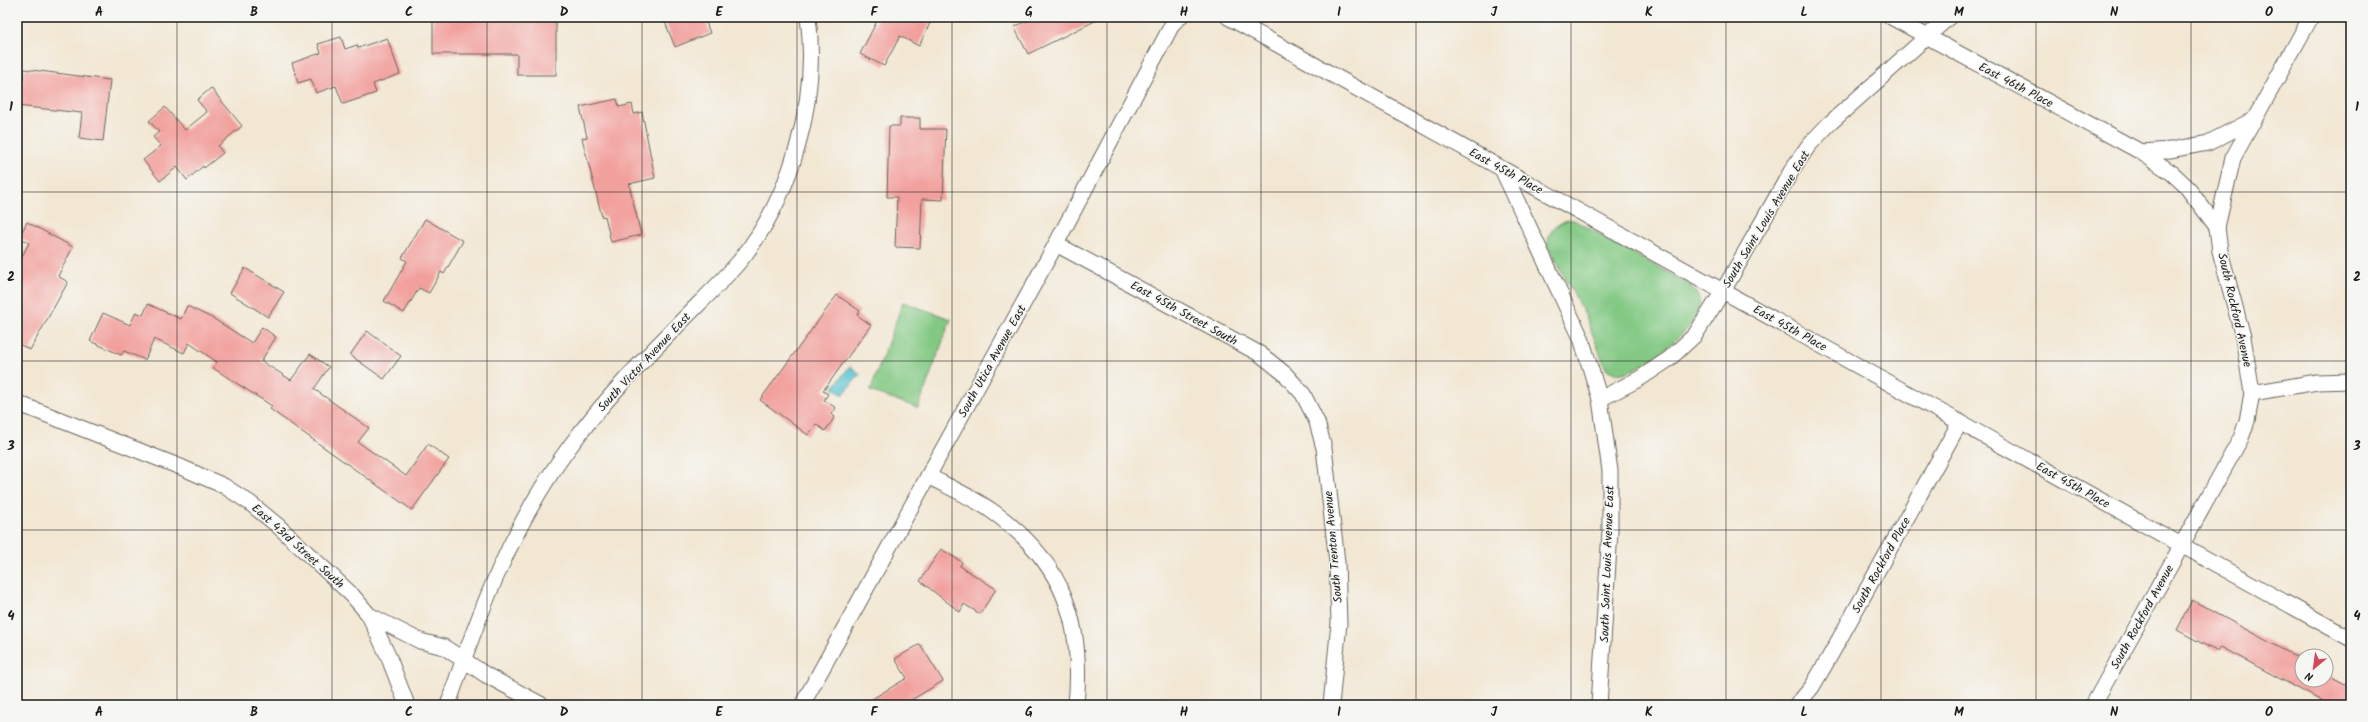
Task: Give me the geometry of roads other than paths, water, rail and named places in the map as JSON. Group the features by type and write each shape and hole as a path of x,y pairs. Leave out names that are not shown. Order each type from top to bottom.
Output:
{"street":[{"name":"South Victor Avenue East","path":"448,705 464,660 508,551 540,491 570,445 622,382 739,262 762,229 792,163 802,126 809,85 811,41 808,17"},
{"name":"South Utica Avenue East","path":"802,705 1056,244 1173,23 1180,17"},
{"name":"East 45th Place","path":"1228,17 2351,639"},
{"name":"East 46th Place","path":"1891,17 2142,152 2172,173 2186,186 2217,227"},
{"name":"South Saint Louis Avenue East","path":"1600,399 1639,379 1670,359 1695,335 1723,291 1793,168 1809,145 1829,124 1949,17"},
{"name":"South Rockford Avenue","path":"2093,705 2241,438 2247,421 2252,393 2243,337 2220,250 2217,227 2233,158 2252,121 2311,17"},
{"path":"2142,152 2171,150 2208,143 2252,121"},
{"name":"South Saint Louis Avenue East","path":"1502,169 1581,338 1600,399 1610,471 1610,531 1599,705"},
{"name":"East 45th Street South","path":"1056,244 1260,354 1285,374 1303,394"},
{"path":"2252,393 2317,382 2351,381"},
{"name":"South Trenton Avenue","path":"1303,394 1317,422 1324,448 1337,562 1339,623 1331,705"},
{"name":"East 43rd Street South","path":"17,404 183,468 224,486 250,503 277,525 352,595 369,615 420,641 444,648 486,675 542,705"},
{"name":"South Rockford Place","path":"1797,705 1812,687 1830,656 1960,422"},
{"path":"928,476 992,511 1029,542 1054,573 1066,597 1076,634 1079,673 1076,705"},
{"path":"369,615 389,658 406,705"}],"water":[{"path":"850,366 860,374 843,395 833,388"}]}
